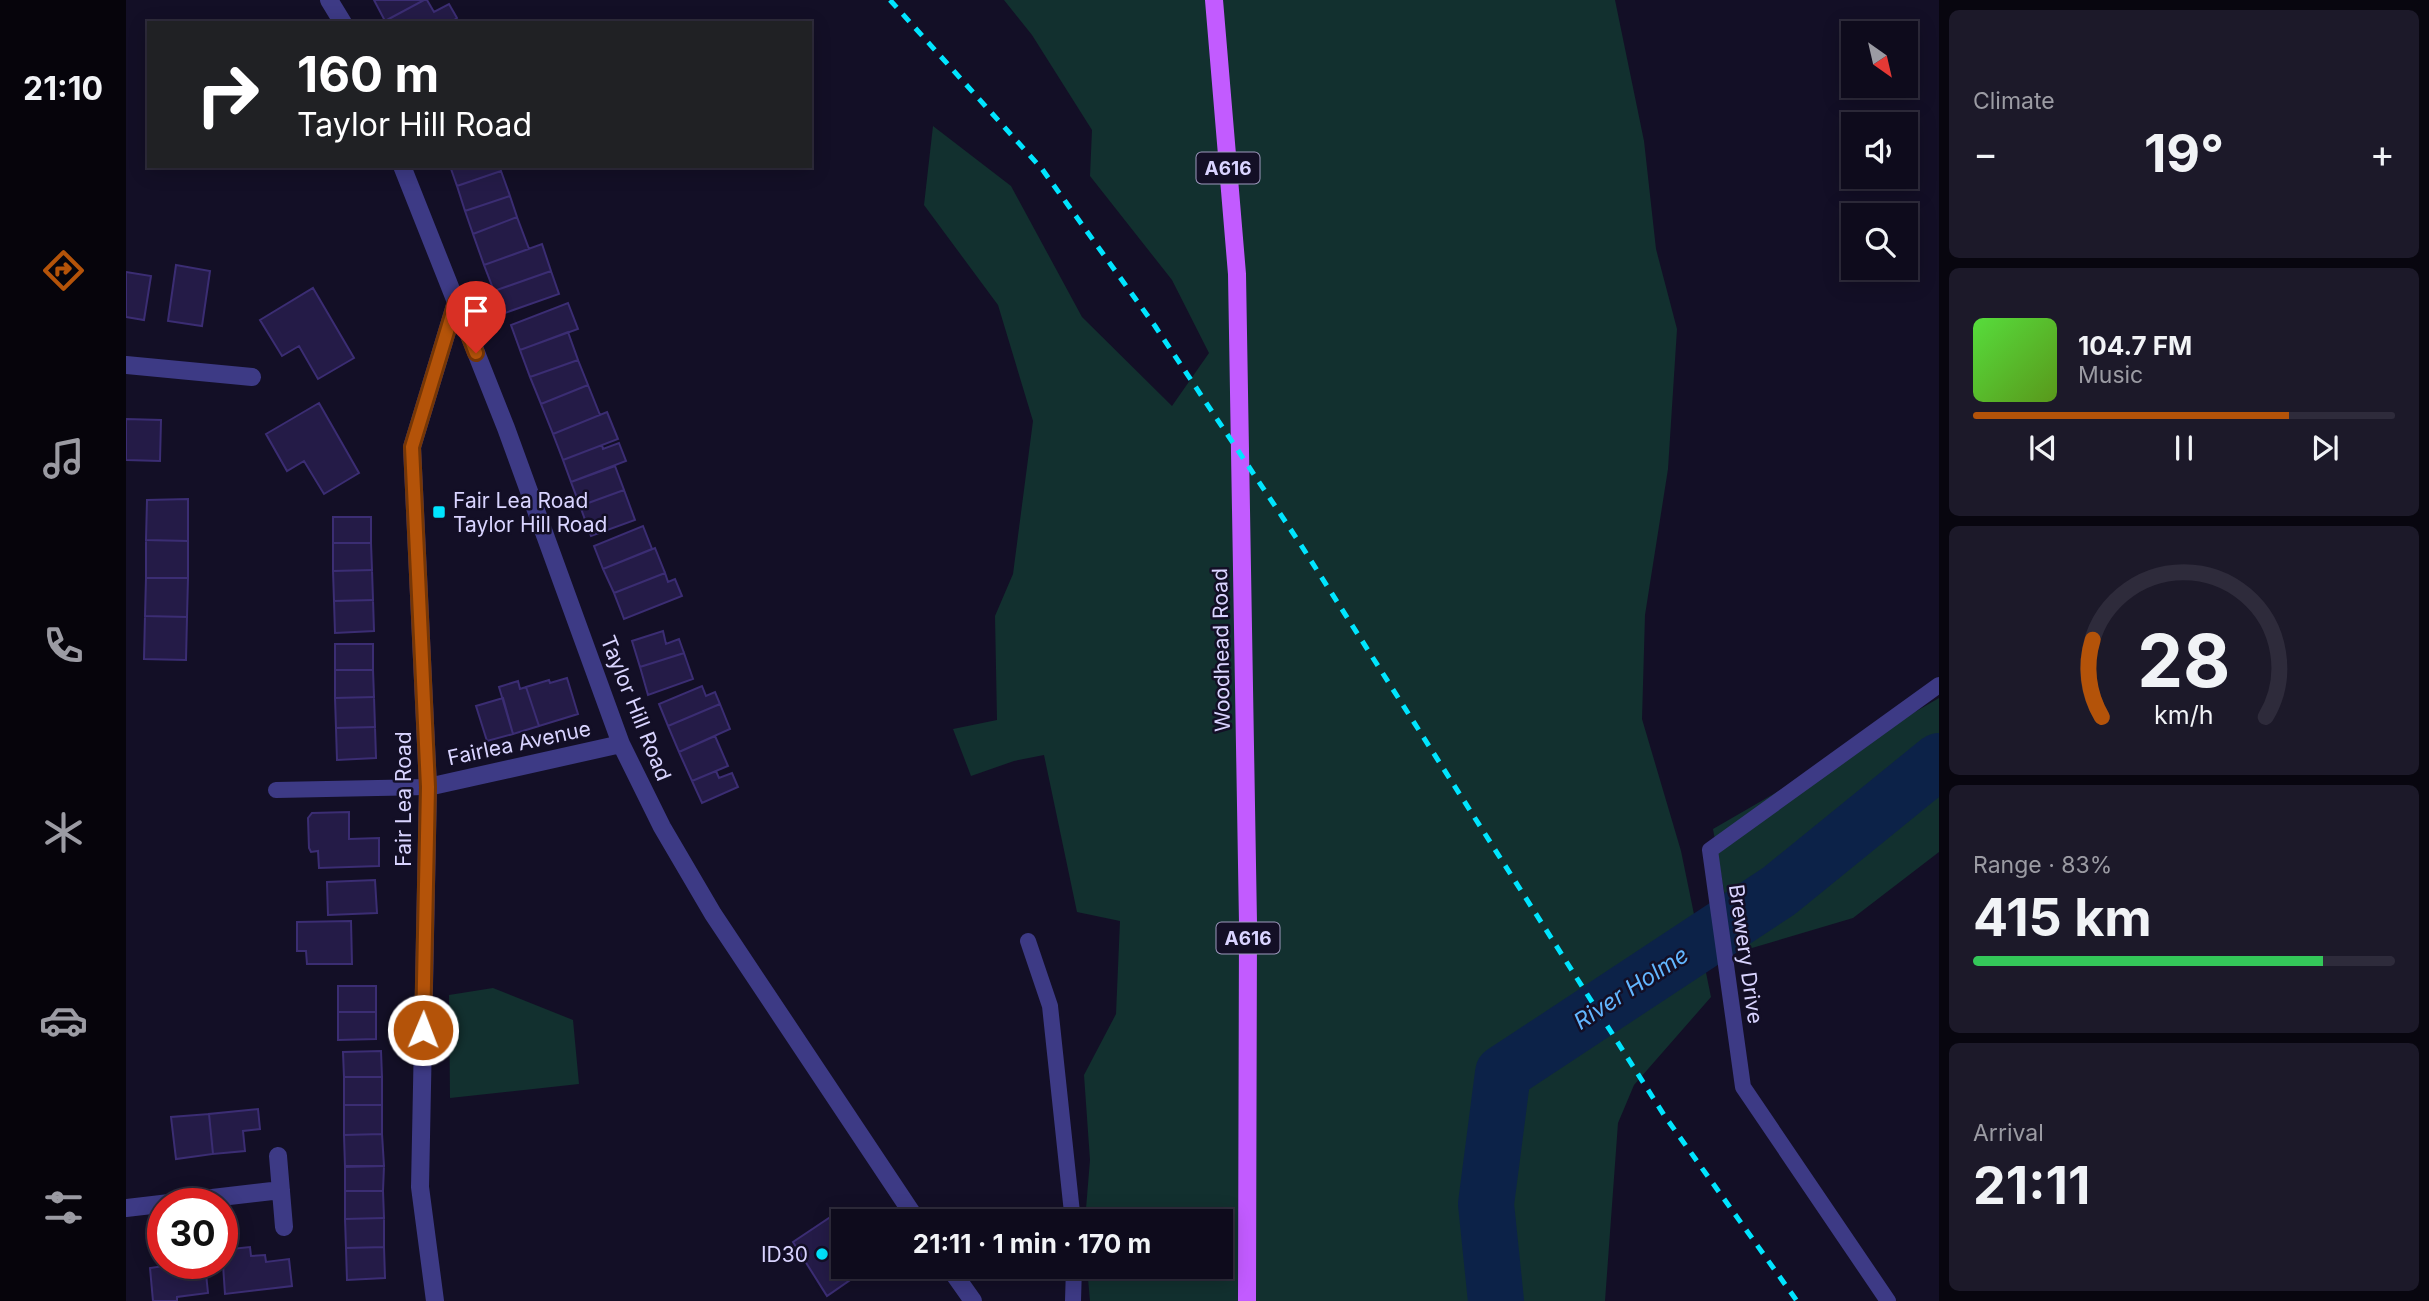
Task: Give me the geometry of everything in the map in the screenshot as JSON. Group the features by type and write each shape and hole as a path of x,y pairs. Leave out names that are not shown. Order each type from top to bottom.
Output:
{"main road":[{"name":"Woodhead Road","path":"1214,0 1237,274 1248,923 1247,1301"}],"street":[{"path":"329,0 342,21"},
{"name":"Taylor Hill Road","path":"403,168 506,428 621,744 662,827 713,914 909,1209"},
{"name":"Fair Lea Road","path":"435,1301 420,1186 428,787 412,447 456,302"},
{"path":"126,365 252,377"},
{"name":"Fairlea Avenue","path":"428,787 621,744"},
{"path":"278,1156 284,1227"},
{"path":"126,1208 281,1190"},
{"path":"957,1279 968,1299"}],"lane":[{"name":"Brewery Drive","path":"1888,1301 1743,1087 1710,850 1939,685"},
{"path":"276,790 428,787"},
{"path":"1028,941 1050,1006 1072,1209"},
{"path":"1073,1301 1074,1279"}],"green space":[{"path":"1004,0 1615,0 1644,141 1656,249 1677,329 1668,469 1645,615 1642,719 1681,851 1711,997 1634,1085 1618,1123 1605,1301 1090,1301 1088,1279 1233,1279 1233,1209 1086,1209 1090,1160 1084,1075 1116,1014 1120,921 1077,912 1044,755 1014,761 971,776 953,729 997,720 995,616 1013,574 1033,421 998,305 924,205 933,126 1011,186 1082,317 1172,406 1209,353 1172,280 1090,176 1092,130 1032,35"},
{"path":"1939,698 1939,852 1853,918 1735,953 1713,829"},
{"path":"493,988 573,1020 579,1084 450,1098 449,995"}],"building":[{"path":"374,0 424,0 385,21"},
{"path":"424,0 427,0 434,12 449,4 457,18 453,21 385,21"},
{"path":"451,168 500,168 501,171 457,186"},
{"path":"501,171 510,196 465,211 457,186"},
{"path":"510,196 517,217 473,234 465,211"},
{"path":"517,217 529,249 484,265 473,234"},
{"path":"542,244 551,271 494,291 484,265"},
{"path":"176,265 210,271 202,326 168,321"},
{"path":"551,271 559,294 502,314 494,291"},
{"path":"126,272 151,276 144,320 126,317"},
{"path":"313,288 354,358 318,379 299,346 282,356 260,320"},
{"path":"568,303 578,329 520,350 511,325"},
{"path":"568,332 578,360 530,377 520,350"},
{"path":"578,360 588,385 541,404 530,377"},
{"path":"588,385 600,415 553,434 541,404"},
{"path":"319,403 359,473 324,494 304,461 287,471 266,434"},
{"path":"607,412 618,439 563,460 553,434"},
{"path":"126,419 161,420 160,461 126,460"},
{"path":"619,443 626,461 571,482 563,460 602,445 603,449"},
{"path":"615,466 624,490 580,506 571,482"},
{"path":"624,490 635,520 591,536 580,506"},
{"path":"188,499 188,541 146,540 147,500"},
{"path":"333,517 371,517 371,543 333,543"},
{"path":"643,526 652,549 603,569 594,546"},
{"path":"146,540 188,541 188,578 146,578"},
{"path":"333,543 371,543 372,570 333,571"},
{"path":"655,548 665,573 614,593 603,569"},
{"path":"372,570 373,600 334,601 333,571"},
{"path":"665,573 668,582 675,579 682,596 624,619 614,593"},
{"path":"146,578 188,578 187,617 145,616"},
{"path":"373,600 374,631 335,633 334,601"},
{"path":"145,616 187,617 186,660 144,659"},
{"path":"663,631 666,644 679,639 684,653 640,667 632,641"},
{"path":"335,644 373,644 373,670 335,670"},
{"path":"684,653 693,679 648,695 640,667"},
{"path":"335,670 373,670 374,697 335,698"},
{"path":"567,678 578,714 539,726 526,687"},
{"path":"518,681 520,689 526,687 539,726 513,734 499,687"},
{"path":"702,686 706,696 715,692 720,704 668,726 659,704"},
{"path":"374,697 375,727 336,728 335,698"},
{"path":"503,698 513,734 487,741 476,706"},
{"path":"720,704 730,729 679,752 668,726"},
{"path":"375,727 376,758 337,760 336,728"},
{"path":"715,736 728,766 692,781 679,752"},
{"path":"716,771 719,778 732,773 738,787 702,803 692,781"},
{"path":"349,812 349,839 379,838 379,866 319,868 318,851 311,852 309,848 308,818 312,813"},
{"path":"375,880 377,913 328,915 327,882"},
{"path":"351,921 352,964 307,964 306,951 297,951 297,922"},
{"path":"338,986 376,986 376,1012 338,1012"},
{"path":"338,1012 376,1012 376,1039 338,1040"},
{"path":"381,1051 382,1077 344,1077 343,1052"},
{"path":"344,1077 382,1077 382,1105 344,1105"},
{"path":"344,1105 382,1105 382,1134 344,1135"},
{"path":"258,1109 260,1129 243,1131 245,1151 213,1154 209,1114"},
{"path":"209,1114 213,1154 176,1159 171,1117"},
{"path":"382,1134 384,1166 345,1167 344,1135"},
{"path":"345,1166 384,1166 383,1191 345,1191"},
{"path":"345,1191 383,1191 384,1218 345,1219"},
{"name":"ID30","path":"831,1217 831,1279 852,1279 827,1296 793,1242"},
{"path":"384,1218 384,1247 346,1248 345,1219"},
{"path":"250,1247 251,1256 265,1255 266,1262 289,1259 292,1286 225,1294 224,1279 238,1279 238,1248"},
{"path":"384,1247 385,1278 347,1280 346,1248"},
{"path":"151,1279 207,1279 208,1293 177,1297 177,1301 153,1301"}],"waterway":[{"name":"River Holme","path":"1496,1301 1486,1204 1503,1073 1779,891 1939,761"}],"railway":[{"path":"890,0 1042,169 1155,326 1301,545 1664,1115 1797,1301"}],"place":[{"name":"Fair Lea Road Taylor Hill Road","path":"439,512"},
{"name":"ID30","path":"822,1254"}],"route":[{"path":"423,1030 428,787 412,447 456,302 476,353"}]}
